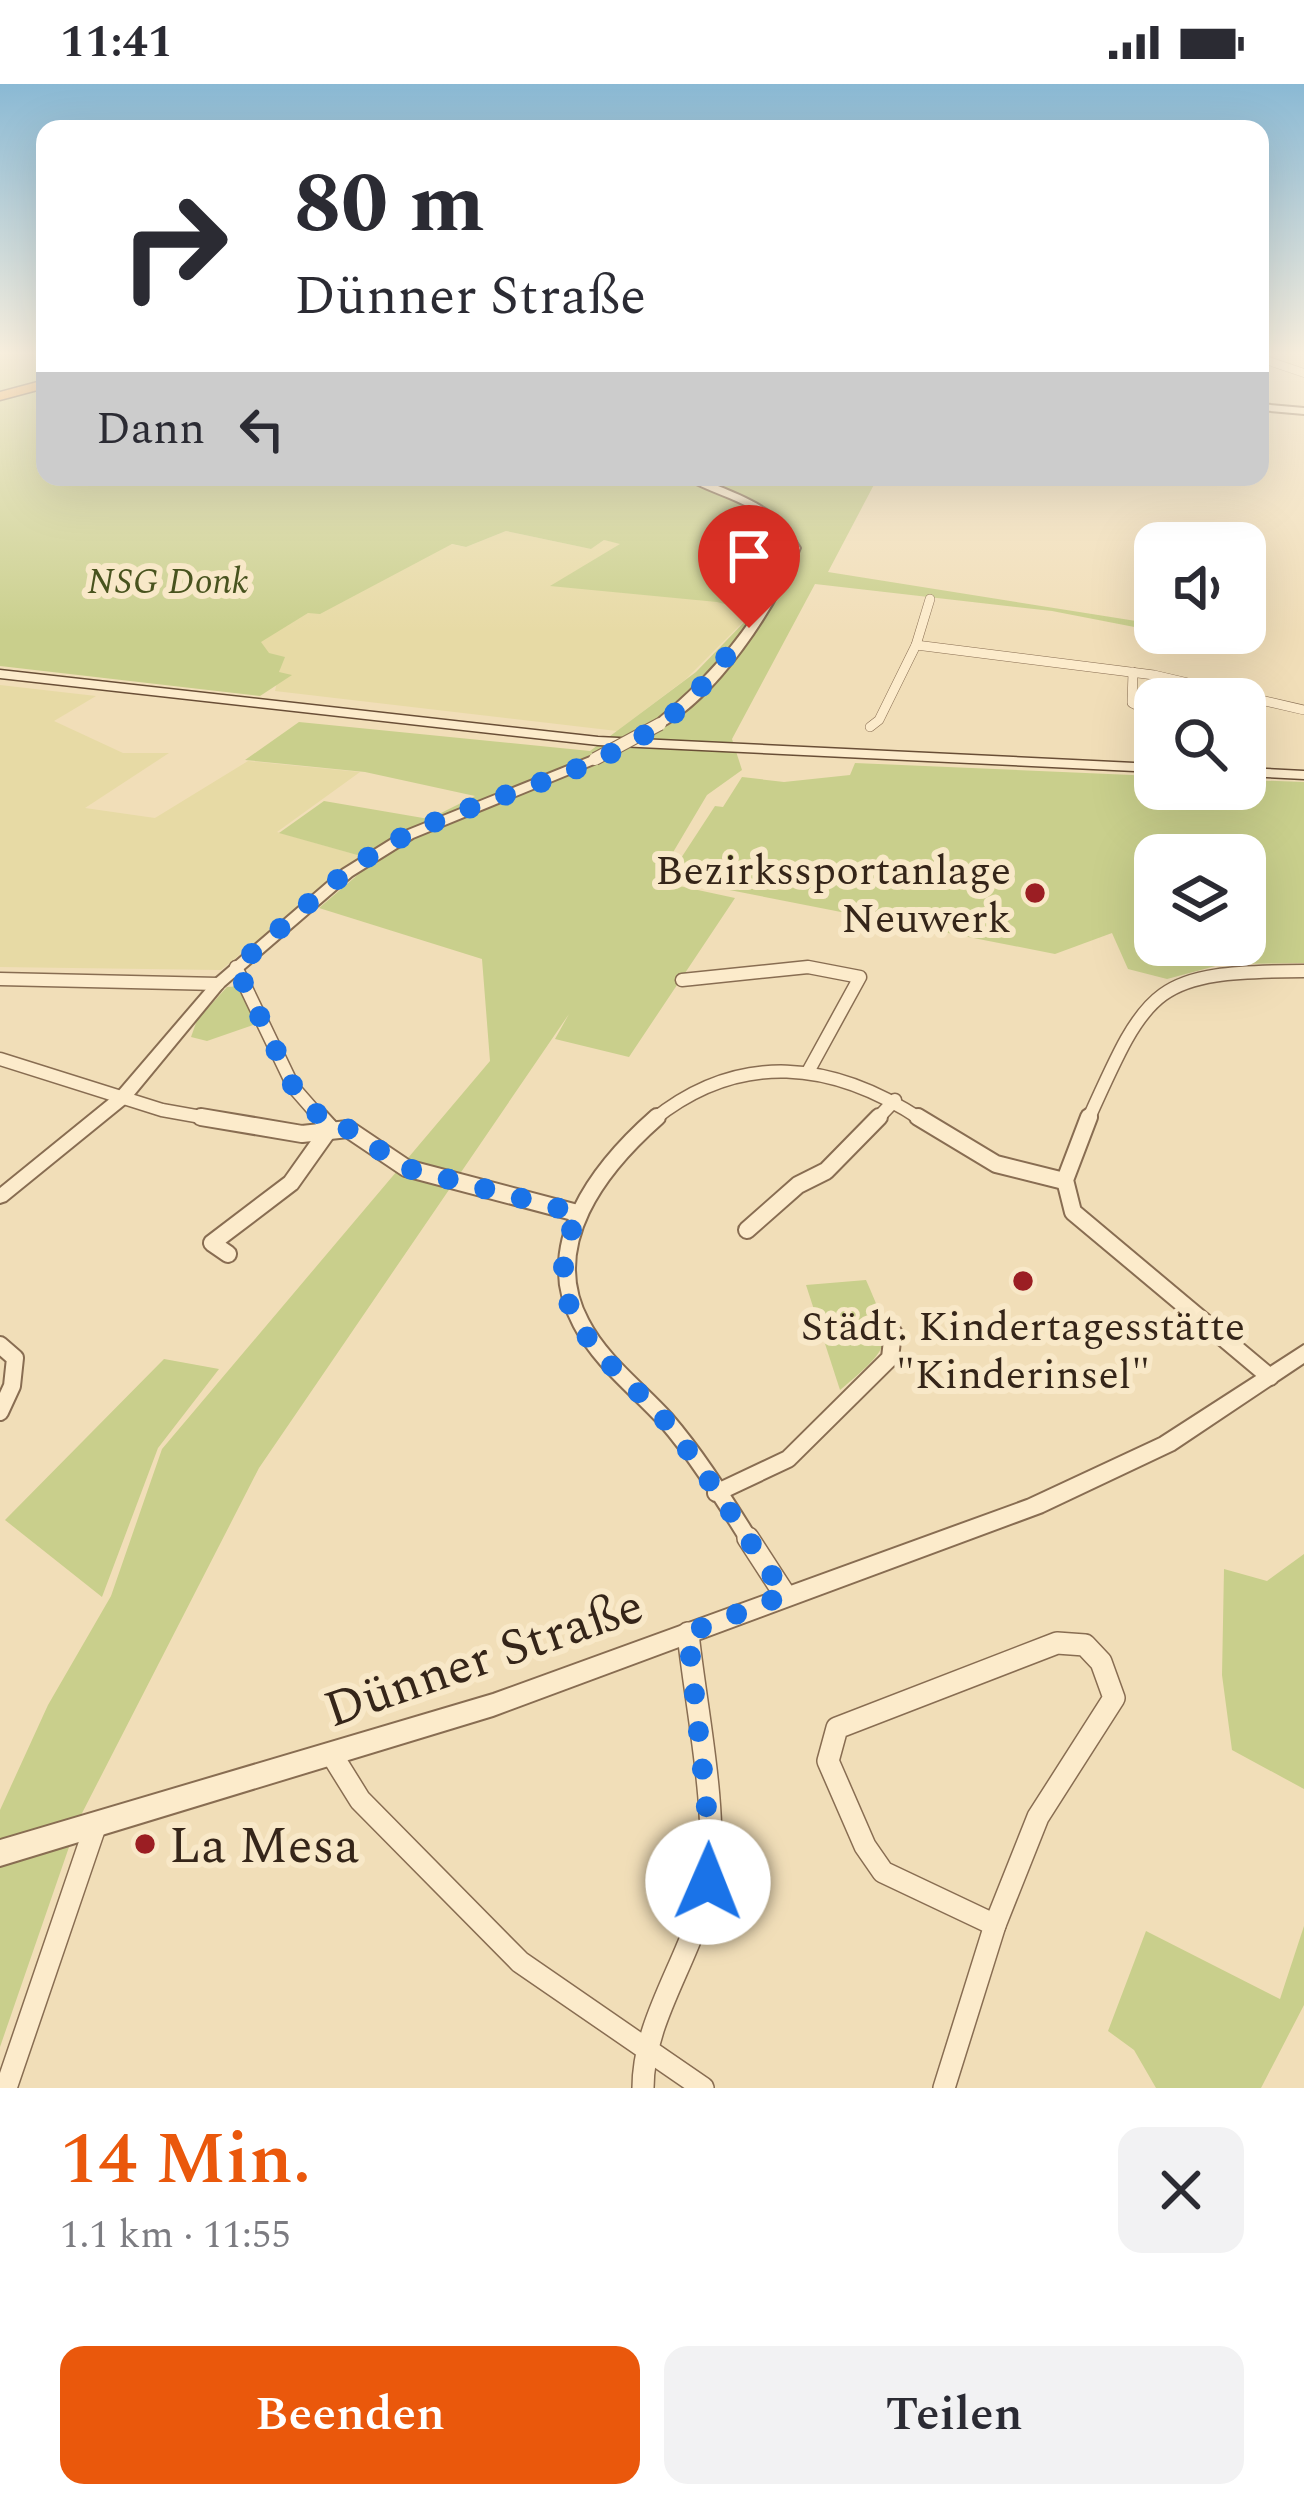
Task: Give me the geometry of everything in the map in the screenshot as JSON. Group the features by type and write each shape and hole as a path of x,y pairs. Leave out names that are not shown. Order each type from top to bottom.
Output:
{"main road":[{"path":"0,674 559,738 1134,767"},
{"path":"1266,773 1304,775"}],"street":[{"path":"0,1197 123,1097 218,983 347,873 387,846 595,759 660,724 692,697 749,628 795,548 778,522 757,506 709,486"},
{"path":"870,727 879,719 916,645 930,599"},
{"path":"916,645 1133,672 1304,710"},
{"path":"1133,672 1134,704"},
{"path":"236,967 294,1088 330,1128"},
{"path":"682,980 808,967 860,977 809,1070"},
{"path":"1270,1377 1086,1228 1071,1211 1064,1181 1134,1024 1156,994 1228,972 1304,971"},
{"path":"0,979 218,983"},
{"path":"0,1059 162,1109 302,1133 348,1129 406,1168 577,1213"},
{"path":"785,1595 673,1430 601,1354 566,1295 563,1266 577,1213 636,1136 684,1096 748,1072 809,1070 895,1100 1004,1172 1064,1181"},
{"path":"747,1229 798,1185 826,1171 895,1100"},
{"path":"228,1254 212,1244 291,1184 330,1128"},
{"path":"716,1493 788,1460 890,1358 893,1332"},
{"path":"0,1345 15,1358 13,1391 0,1412"},
{"name":"Dünner Straße","path":"0,1853 530,1693 1106,1475 1167,1444 1304,1353"},
{"path":"643,2088 643,2046 660,2017 708,1882 710,1841 688,1633"},
{"path":"944,2088 995,1925 1037,1817 1114,1698 1112,1682 1085,1645 1057,1643 837,1728 830,1742 828,1761 883,1872 995,1925"},
{"path":"332,1755 360,1800 520,1962 703,2088"},
{"path":"6,2088 95,1827"}],"shaded area":[{"path":"506,531 591,549 604,540 634,546 760,605 686,679 617,731 275,691 282,659 0,618 434,541 466,547"},
{"path":"0,685 96,696 54,721 123,753 169,753 85,808 155,818 248,761 360,772 277,832 361,856 221,970 0,967"}],"green space":[{"name":"NSG Donk","path":"0,447 36,447 36,486 873,486 828,572 1134,621 1134,627 1052,611 815,584 732,739 742,770 707,795 656,881 735,898 629,1057 555,1039 569,1014 259,1468 78,1821 0,2047 0,1810 48,1705 111,1596 162,1449 490,1061 482,959 319,908 375,860 279,833 324,801 429,819 475,796 365,772 245,760 299,722 590,751 696,672 754,612 717,602 550,586 620,544 604,540 591,549 506,531 466,547 452,544 320,614 308,613 261,642 269,653 285,657 279,672 292,675 260,696 0,666"},
{"name":"Bezirkssportanlage Neuwerk","path":"855,763 1134,775 1134,810 1266,810 1266,781 1304,782 1304,963 1266,963 1266,834 1134,834 1134,966 1216,966 1167,979 1128,969 1112,933 1055,954 668,878 715,806 723,807 742,777 784,782 850,775"},
{"path":"242,986 262,1022 207,1041 191,1037 197,1020 227,987"},
{"path":"866,1280 881,1318 883,1342 870,1363 840,1390 806,1285"},
{"path":"164,1359 219,1369 158,1448 102,1597 5,1520"},
{"path":"1304,1554 1304,1789 1232,1750 1222,1675 1224,1569 1267,1581"},
{"path":"1304,1926 1304,2005 1261,2088 1156,2088 1134,2050 1108,2031 1146,1931 1280,1999"}],"place":[{"name":"Bezirkssportanlage Neuwerk","path":"1035,893"},
{"name":"Städt. Kindertagesstätte \"Kinderinsel\"","path":"1023,1281"},
{"name":"La Mesa","path":"145,1844"}],"route":[{"path":"708,1882 710,1841 688,1633 785,1595 673,1430 601,1354 579,1320 566,1295 563,1266 577,1213 406,1168 348,1129 330,1128 294,1088 250,987 236,967 347,873 387,846 595,759 660,724 692,697 749,628"}]}
